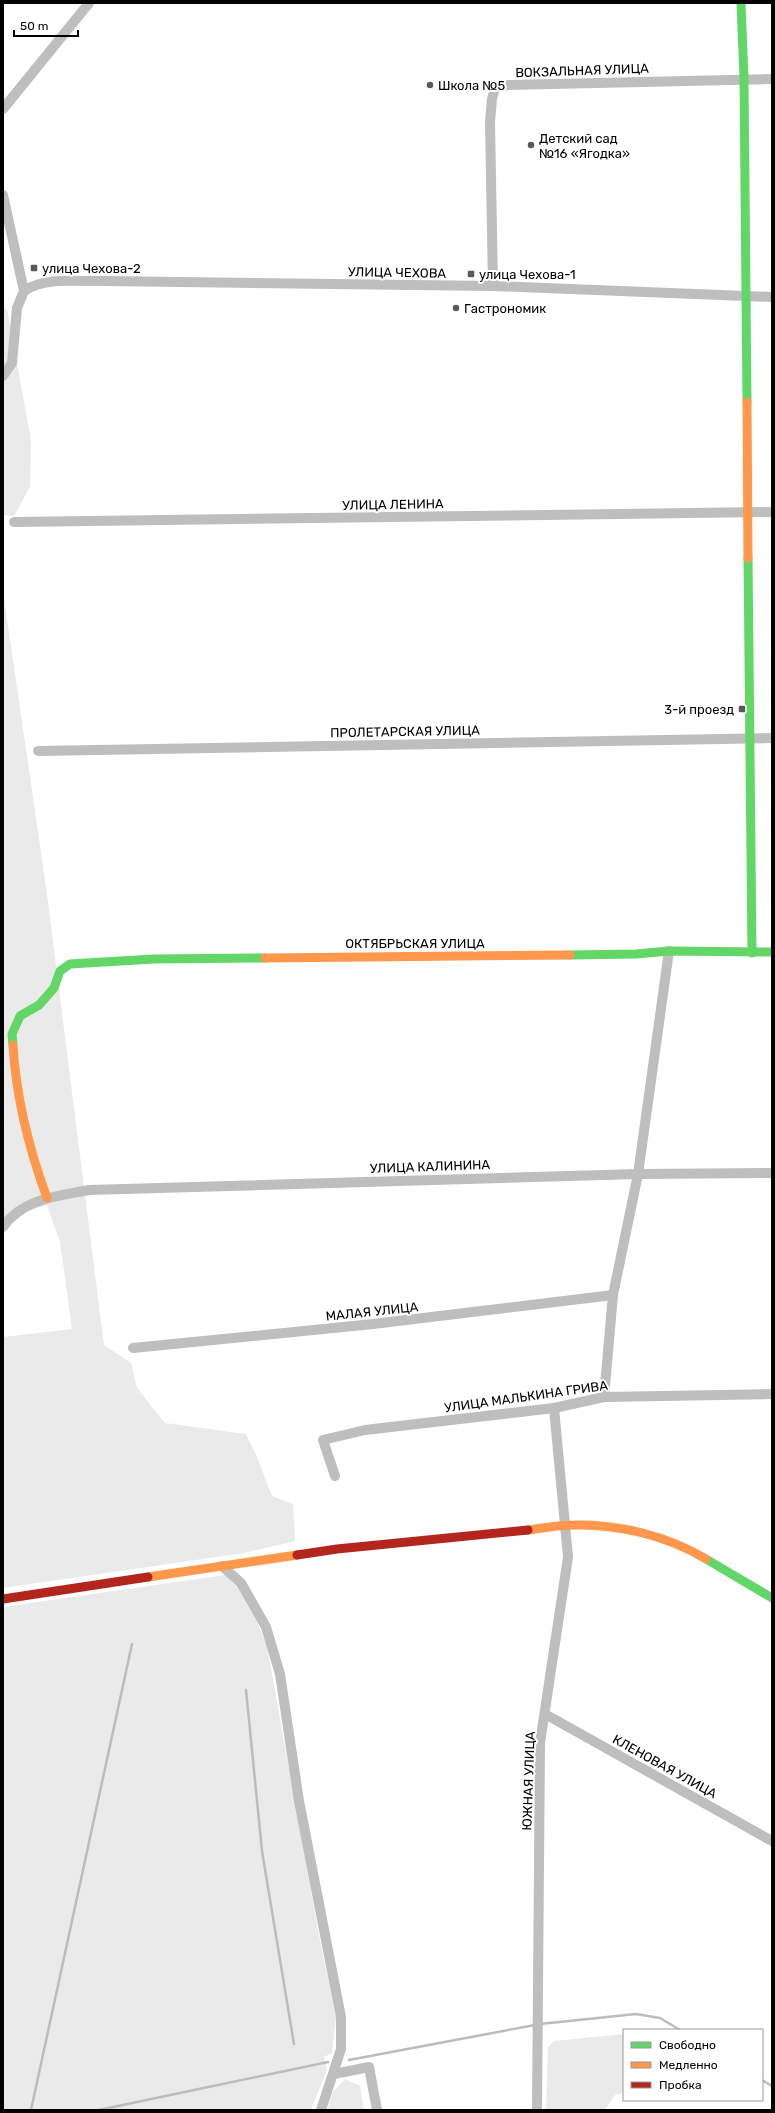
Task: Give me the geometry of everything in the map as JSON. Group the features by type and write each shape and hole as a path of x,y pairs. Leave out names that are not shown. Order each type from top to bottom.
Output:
{"street":[{"path":"3,109 89,3"},
{"path":"741,3 744,79 752,953"},
{"name":"ВОКЗАЛЬНАЯ УЛИЦА","path":"493,286 490,122 492,99 495,88 508,85 772,79"},
{"path":"3,195 24,291 17,308 12,363 3,376"},
{"name":"УЛИЦА ЧЕХОВА","path":"24,291 32,286 45,282 105,281 493,286 772,296"},
{"name":"УЛИЦА ЛЕНИНА","path":"14,522 772,512"},
{"name":"ПРОЛЕТАРСКАЯ УЛИЦА","path":"38,751 772,738"},
{"path":"604,1397 613,1295 638,1174 669,951"},
{"name":"ОКТЯБРЬСКАЯ УЛИЦА","path":"47,1198 32,1157 14,1066 12,1034 20,1016 39,1005 54,988 60,971 70,964 119,960 636,954 669,951 772,952"},
{"name":"УЛИЦА КАЛИНИНА","path":"3,1227 26,1205 47,1198 89,1190 638,1174 772,1173"},
{"name":"МАЛАЯ УЛИЦА","path":"133,1348 373,1324 613,1295"},
{"name":"УЛИЦА МАЛЬКИНА ГРИВА","path":"335,1476 323,1440 365,1430 554,1408 604,1397 772,1394"},
{"name":"ЮЖНАЯ УЛИЦА","path":"537,2110 540,1743 568,1557 554,1408"},
{"path":"3,1599 337,1549 390,1545 566,1525 621,1528 666,1540 690,1549 772,1598"},
{"path":"222,1566 241,1583 266,1627 280,1674 299,1801 341,2018 341,2049 321,2110"},
{"name":"КЛЕНОВАЯ УЛИЦА","path":"545,1714 772,1841"},
{"path":"334,2074 370,2067 376,2110"}],"shaded area":[{"path":"3,308 7,309 31,440 30,487 14,516 3,515"},
{"path":"3,591 46,887 104,1345 131,1363 137,1388 165,1423 246,1434 257,1457 272,1496 293,1504 295,1541 244,1553 3,1588 3,1337 72,1329 60,1242 47,1205 34,1209 16,1218 6,1228 3,1234"},
{"path":"225,1575 246,1596 267,1646 318,1930 336,2017 332,2053 324,2057 327,2070 311,2110 3,2110 3,1607"},
{"path":"623,2034 623,2093 615,2095 605,2110 546,2110 548,2047 554,2041"},
{"path":"345,2079 360,2086 364,2110 327,2110 333,2092"}],"waterway":[{"path":"31,2110 132,1644"},
{"path":"246,1690 262,1851 294,2044"},
{"path":"540,2024 636,2014 660,2018 678,2029"},
{"path":"349,2060 535,2025"},
{"path":"99,2110 328,2062"},
{"path":"763,2081 772,2086"}],"traffic: fast":[{"path":"741,3 744,79 747,402"},
{"path":"748,558 752,953"},
{"path":"570,955 636,954 669,951 772,952"},
{"path":"13,1045 12,1034 20,1016 39,1005 54,988 60,971 70,964 154,959 265,958"},
{"path":"706,1559 772,1598"}],"traffic: slow":[{"path":"747,402 748,558"},
{"path":"265,958 570,955"},
{"path":"13,1045 17,1084 24,1123 47,1198"},
{"path":"528,1530 574,1525 591,1525 626,1529 676,1544 706,1559"},
{"path":"148,1577 297,1555"}],"traffic: jam":[{"path":"297,1555 337,1549 528,1530"},
{"path":"3,1599 148,1577"}],"place":[{"name":"Школа №5","path":"430,85"},
{"name":"Детский сад №16 «Ягодка»","path":"531,145"},
{"name":"улица Чехова-2","path":"34,268"},
{"name":"улица Чехова-1","path":"471,274"},
{"name":"Гастрономик","path":"456,308"},
{"name":"3-й проезд","path":"742,709"}]}
